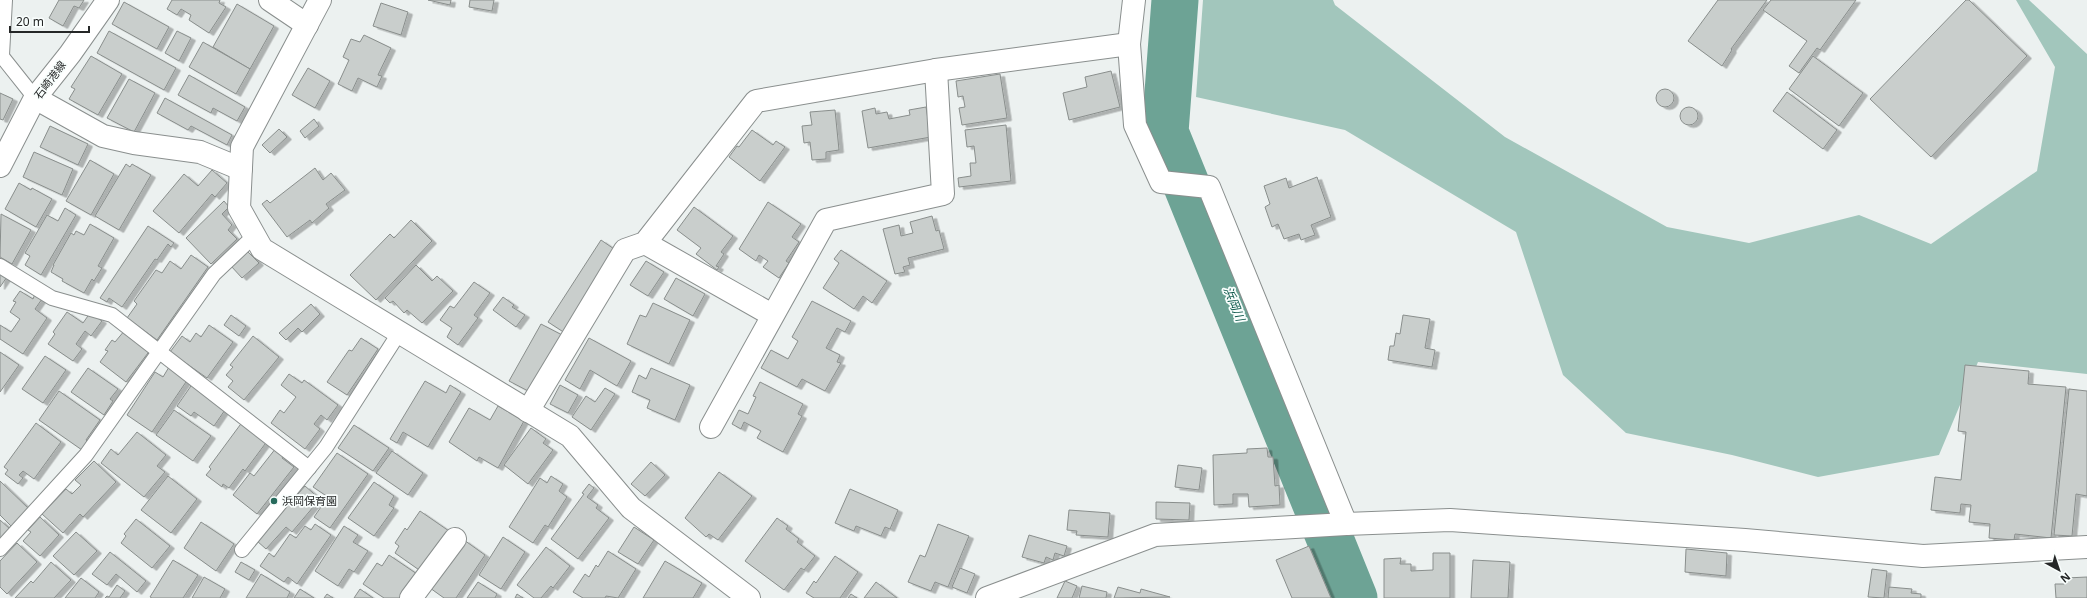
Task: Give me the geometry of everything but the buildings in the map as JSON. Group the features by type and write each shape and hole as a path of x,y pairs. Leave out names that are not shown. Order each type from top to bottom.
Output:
{"street":[{"name":"石崎港線","path":"0,166 35,98 70,54 108,0"},
{"path":"270,0 307,25"},
{"path":"320,0 242,147 242,186 239,208 262,249 570,436 631,508 749,598"},
{"path":"1134,0 1130,44 1135,124 1161,182 1209,187 1333,525"},
{"path":"528,411 625,250 645,243 756,101 936,70 1130,44"},
{"path":"711,427 826,220 943,194 936,70"},
{"path":"35,98 103,136 200,152 241,169"},
{"path":"645,243 772,315"},
{"path":"988,598 1155,535 1333,525 1450,520 1730,538 1923,556 2087,547"},
{"path":"411,598 455,539"}],"lane":[{"path":"5,0 1,54 35,98"},
{"path":"0,549 86,455 214,274 255,236"},
{"path":"0,266 52,298 112,316 309,468"},
{"path":"242,550 326,448 399,333"}],"green space":[{"path":"1203,0 1333,0 1335,5 1505,137 1667,227 1749,243 1859,215 1931,244 2037,171 2055,67 2016,0 2029,0 2087,54 2087,374 1978,362 1939,455 1818,477 1732,455 1626,433 1563,375 1516,232 1345,130 1196,97"}],"waterway":[{"name":"浜岡川","path":"1175,0 1165,132 1354,598"}],"place":[{"name":"浜岡保育園","path":"274,501"}]}
